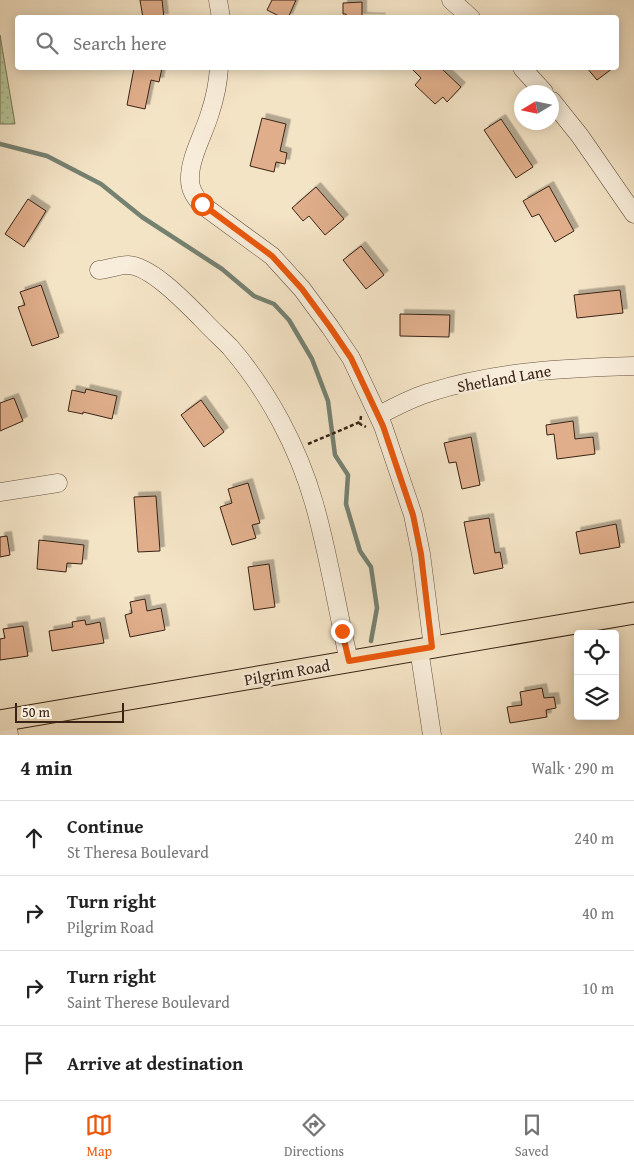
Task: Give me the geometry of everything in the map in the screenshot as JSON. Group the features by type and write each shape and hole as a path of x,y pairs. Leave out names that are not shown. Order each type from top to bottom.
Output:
{"main road":[{"name":"Pilgrim Road","path":"5,725 349,661 634,612"}],"street":[{"path":"218,0 220,15"},
{"path":"451,0 468,15"},
{"path":"219,70 210,113 190,171 190,186 202,204 272,256 302,289 351,358 379,415 413,515 424,579 426,648 432,735"},
{"path":"524,70 538,85"},
{"path":"559,110 580,136 634,214"},
{"path":"99,270 129,265 144,269 156,277 191,308 231,348 260,387 302,466 314,502 349,661"},
{"name":"Shetland Lane","path":"379,415 430,392 497,376 562,368 634,366"},
{"path":"0,492 58,483"}],"path":[{"path":"311,442 360,422"}],"green space":[{"path":"0,35 15,124 0,124"}],"building":[{"path":"140,0 162,0 164,15 142,15"},
{"path":"272,0 296,0 289,15 277,15 267,10"},
{"path":"362,2 362,15 343,14 343,3"},
{"path":"134,70 162,70 159,82 151,80 145,109 127,105"},
{"path":"413,70 443,70 461,87 447,102 443,97 435,104 415,85 421,78"},
{"path":"589,70 610,70 597,80"},
{"path":"262,118 286,124 280,151 287,153 285,164 276,162 274,172 250,166"},
{"path":"501,119 533,167 516,178 484,130"},
{"path":"549,186 574,231 555,242 539,214 532,217 523,201"},
{"path":"316,187 344,219 325,235 309,216 303,221 292,208"},
{"path":"28,199 46,211 24,247 5,234"},
{"path":"361,246 384,275 366,289 343,260"},
{"path":"41,285 59,337 32,346 18,307 25,305 20,292"},
{"path":"620,290 623,313 577,318 574,295"},
{"path":"400,314 450,315 449,337 400,336"},
{"path":"86,389 117,396 112,419 83,412 83,414 68,411 72,390 85,393"},
{"path":"14,398 23,421 0,431 0,403"},
{"path":"201,400 224,432 204,447 181,415"},
{"path":"573,421 575,439 593,437 595,454 557,459 554,434 547,435 546,425"},
{"path":"471,437 480,485 462,489 456,462 449,463 444,443"},
{"path":"248,483 260,523 252,525 256,538 232,545 220,507 232,503 228,489"},
{"path":"156,496 160,551 138,552 134,497"},
{"path":"489,518 495,553 500,552 503,568 474,574 464,522"},
{"path":"616,524 620,547 580,554 576,532"},
{"path":"7,536 10,555 0,557 0,537"},
{"path":"39,540 84,545 82,564 67,563 66,572 37,569"},
{"path":"269,564 275,607 254,610 248,567"},
{"path":"145,599 147,611 161,608 165,630 130,637 125,615 132,613 130,602"},
{"path":"85,620 86,625 100,622 104,643 52,651 49,631 73,627 72,622"},
{"path":"23,626 28,656 0,660 0,639 5,638 3,629"},
{"path":"542,688 544,698 554,697 556,708 546,710 547,717 510,723 507,707 522,705 520,692"}],"waterway":[{"path":"0,144 47,156 101,184 142,217 222,269 254,296 274,304 289,320 312,359 328,401 335,455 348,475 346,504 360,551 371,567 377,608 371,641"}],"route":[{"path":"202,204 272,256 302,289 330,327 351,358 373,402 413,515 426,587 432,647 349,661 342,631"}]}
